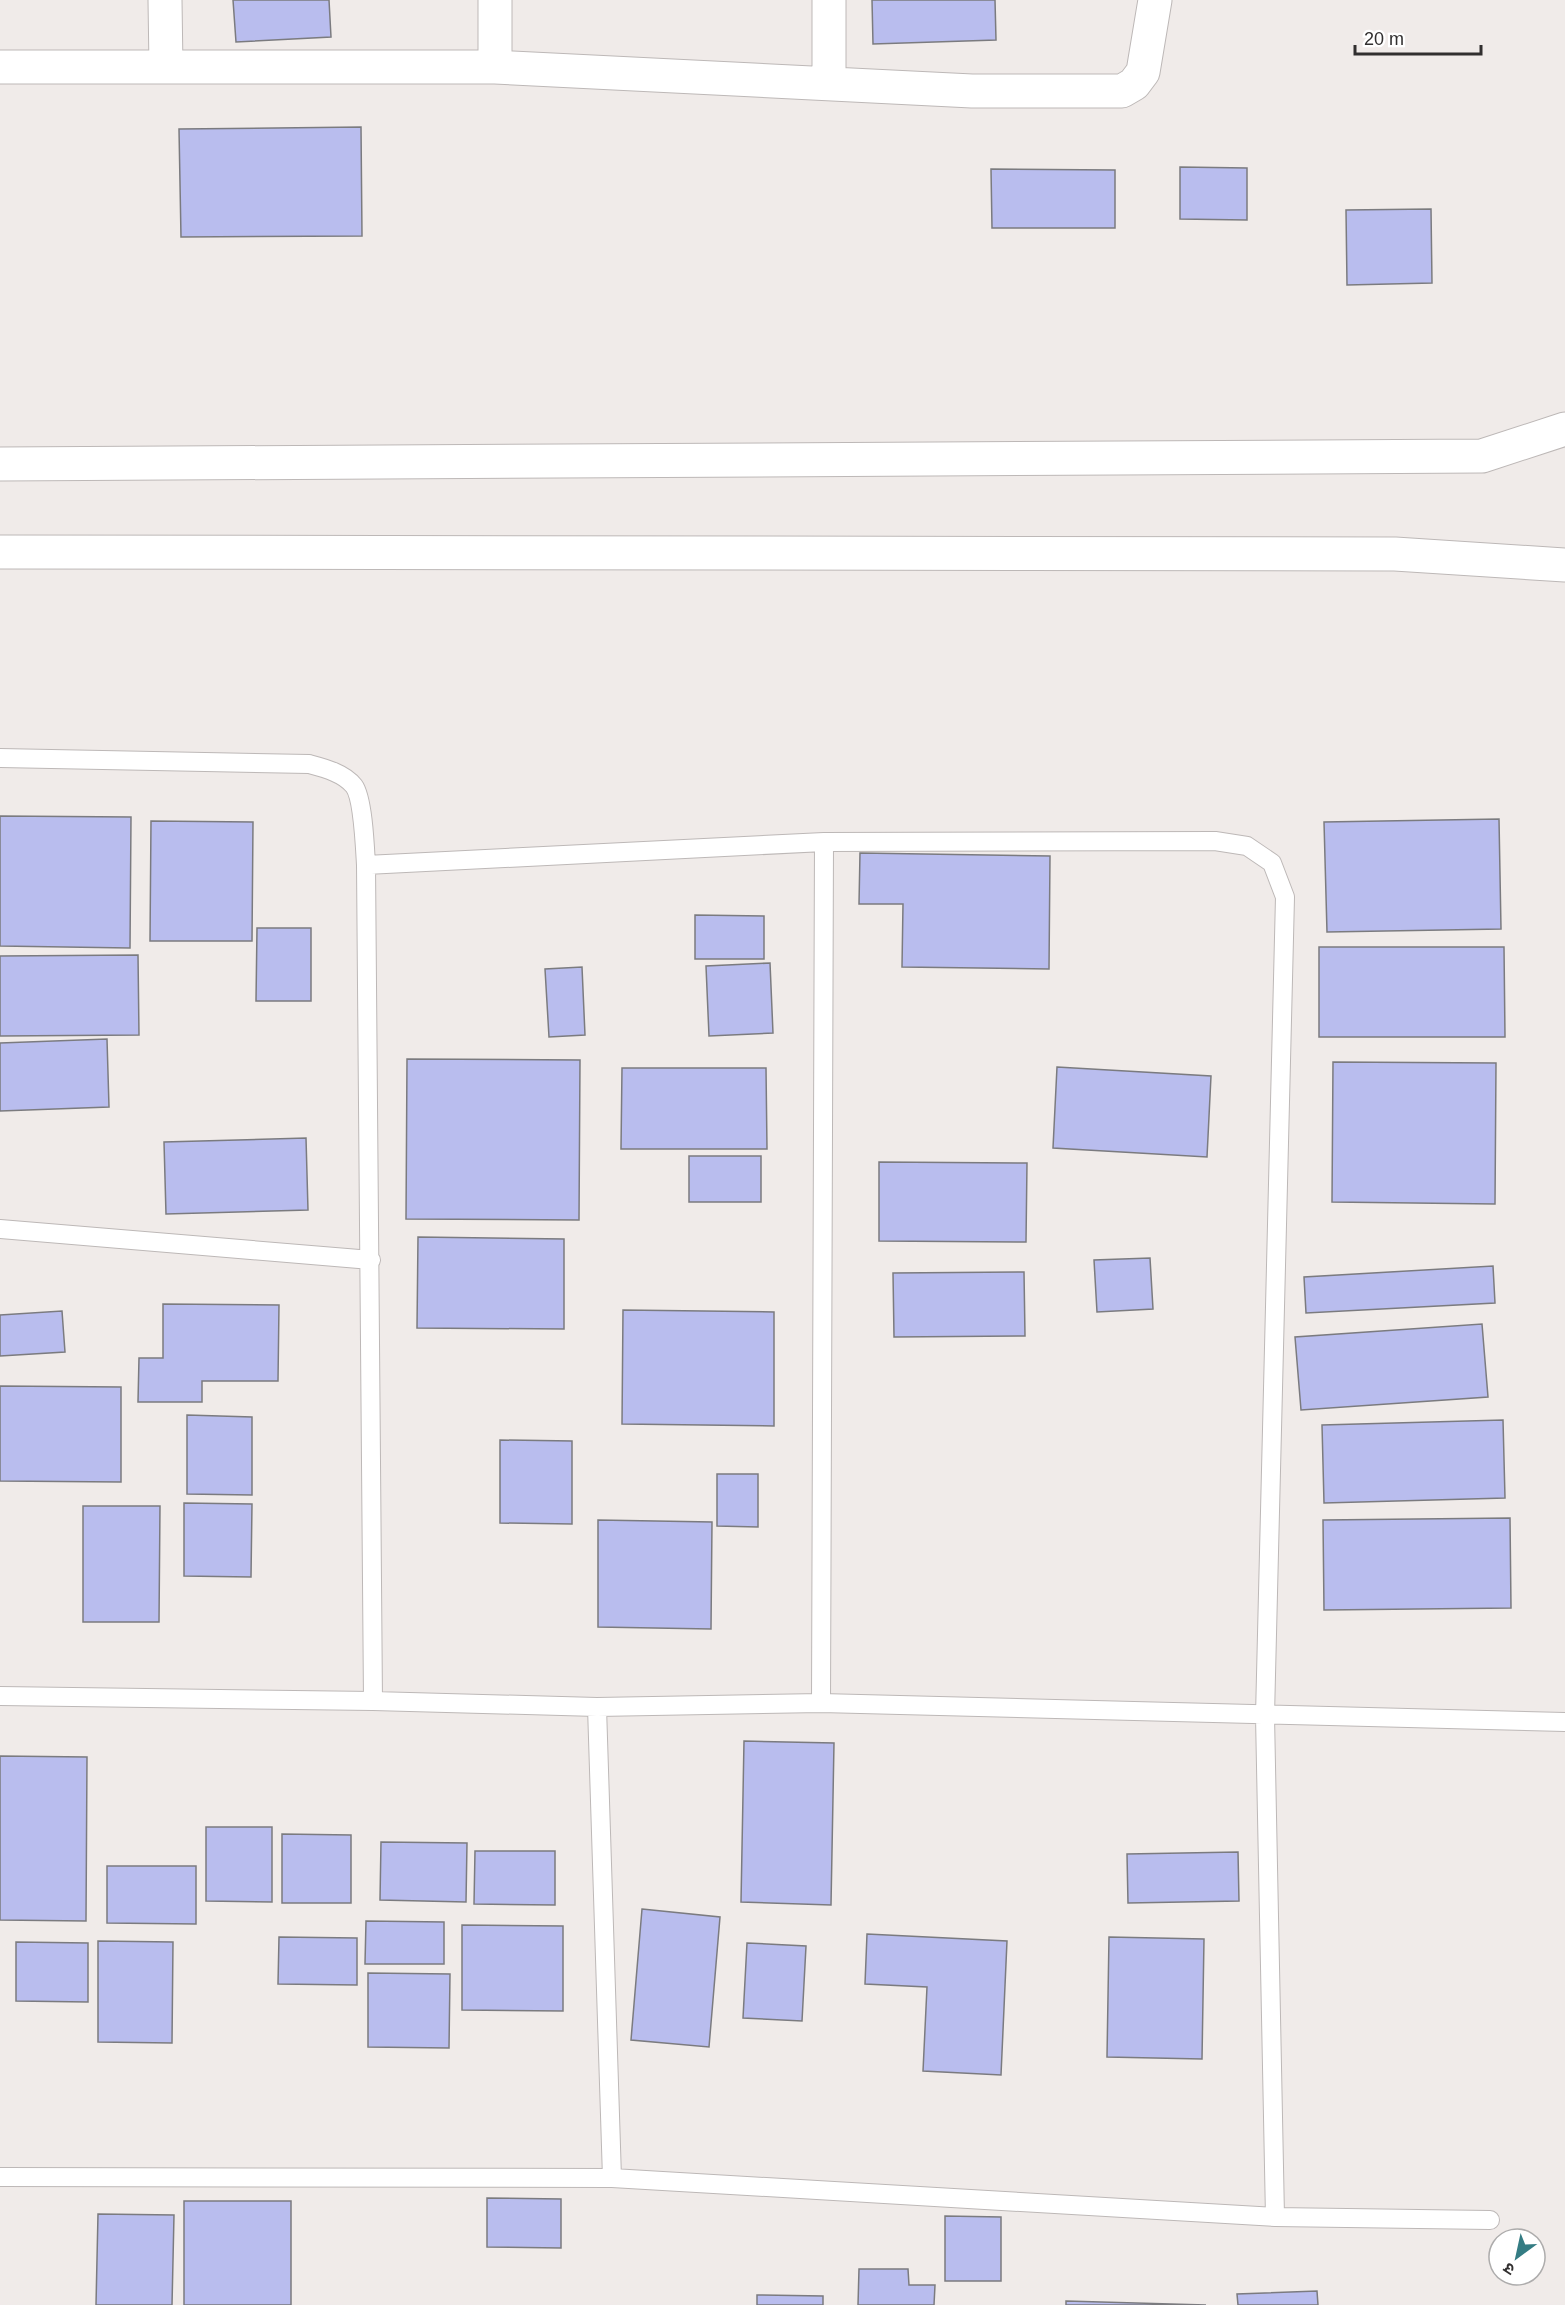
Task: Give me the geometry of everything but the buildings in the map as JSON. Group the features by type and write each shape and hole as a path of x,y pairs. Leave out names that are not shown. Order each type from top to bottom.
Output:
{"street":[{"path":"165,0 166,67"},
{"path":"495,0 495,67"},
{"path":"829,0 829,83"},
{"path":"0,67 495,67 1004,92 1122,91 1134,84 1143,72 1155,0"},
{"path":"0,464 1482,456 1565,429"},
{"path":"0,552 1395,554 1565,565"}],"lane":[{"path":"0,758 309,764 337,773 355,787 360,809 366,865 373,1701"},
{"path":"366,865 824,842 1215,841 1246,846 1272,863 1285,897 1265,1716 1275,2217"},
{"path":"821,1703 824,842"},
{"path":"0,1229 370,1260"},
{"path":"0,1696 373,1701 597,1707 821,1703 1565,1722"},
{"path":"597,1707 612,2178"},
{"path":"0,2177 612,2178 1275,2217 1490,2220"}]}
